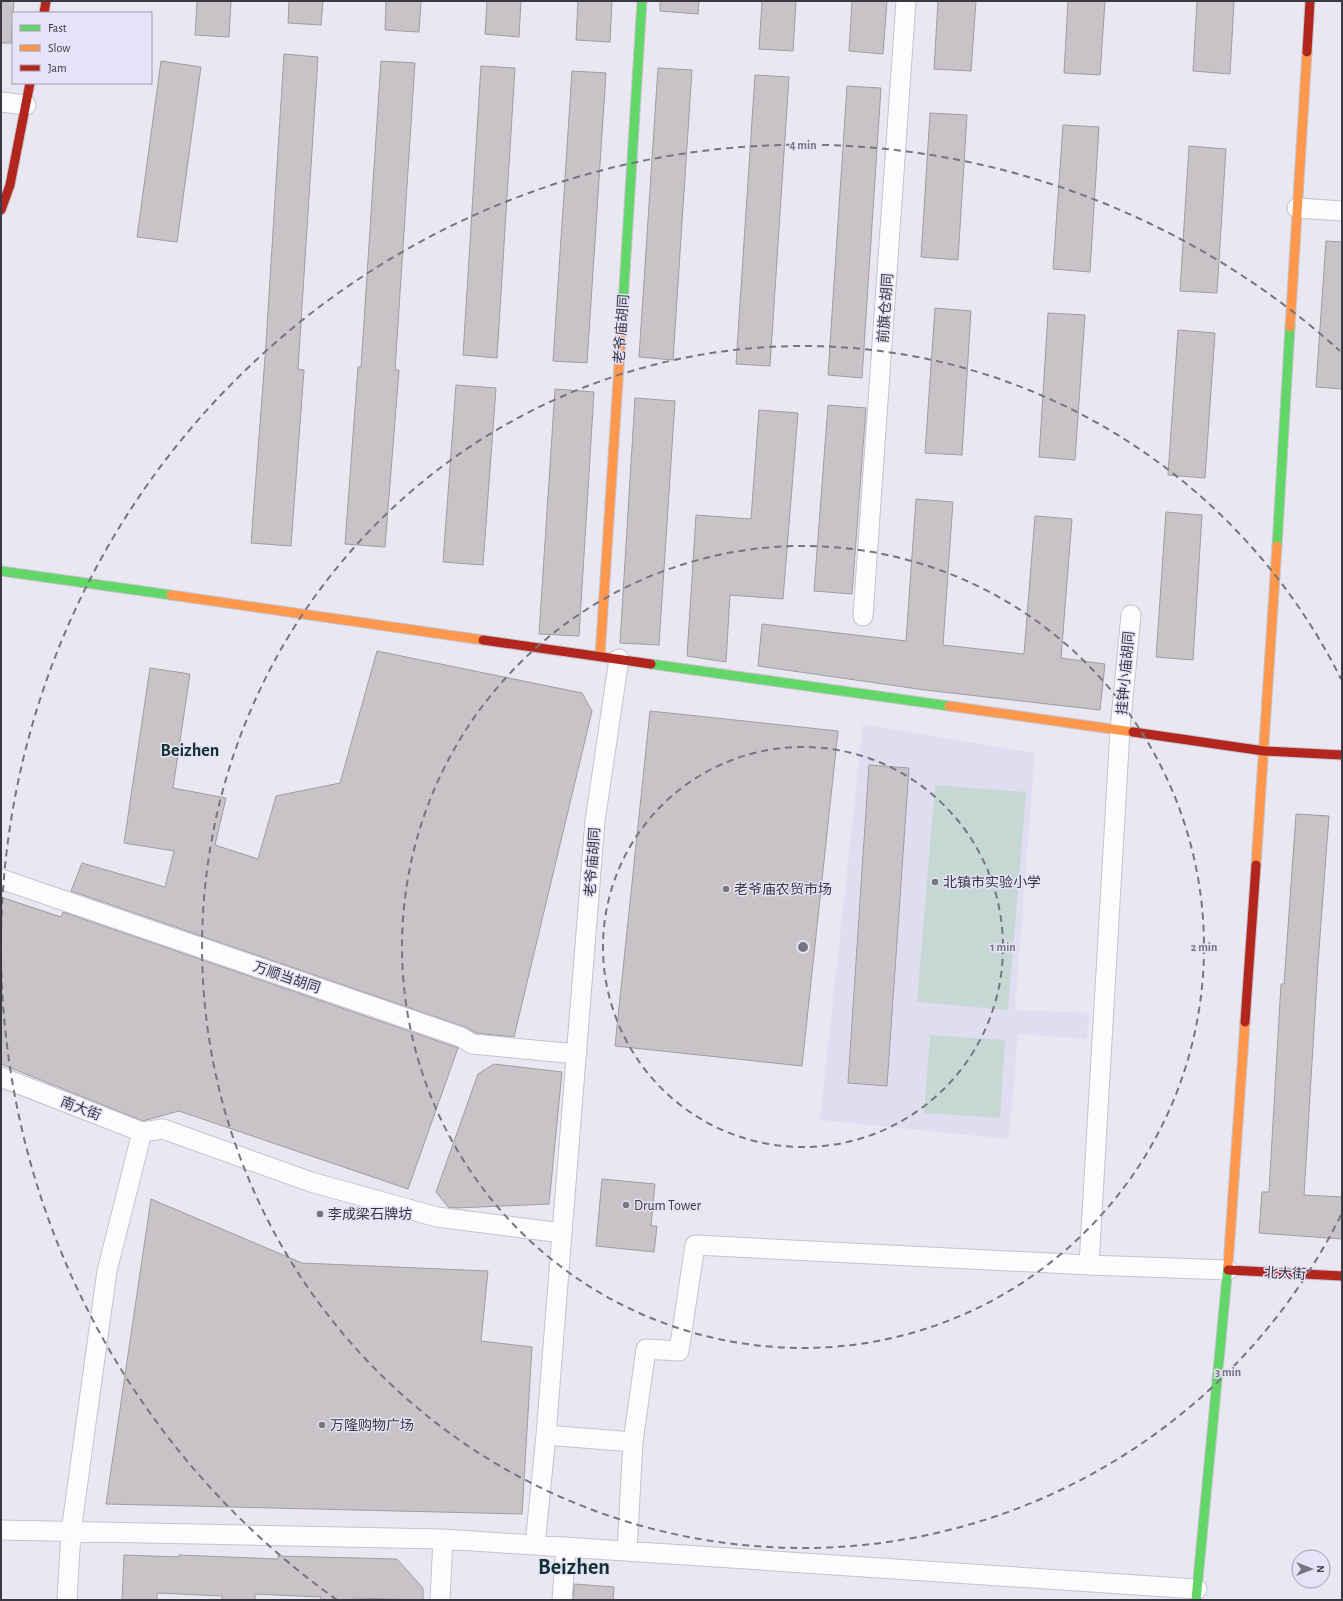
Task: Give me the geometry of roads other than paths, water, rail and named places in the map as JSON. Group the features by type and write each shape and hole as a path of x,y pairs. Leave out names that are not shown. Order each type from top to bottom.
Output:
{"street":[{"path":"44,12 46,1"},
{"name":"老爷庙胡同","path":"600,656 642,1"},
{"name":"前旗仓胡同","path":"863,616 906,1"},
{"path":"1,1530 443,1539 1196,1595 1228,1270 1264,751 1310,1"},
{"path":"1,210 10,186 30,84"},
{"path":"1,102 26,105"},
{"path":"1297,208 1342,210"},
{"path":"1,571 1264,751 1342,755"},
{"name":"挂钟小庙胡同","path":"1089,1265 1120,730 1130,616"},
{"name":"老爷庙胡同","path":"536,1545 595,821 619,659"},
{"name":"万顺当胡同","path":"1,879 462,1037 472,1044 576,1060"},
{"name":"南大街","path":"1,1077 142,1132 163,1129 311,1182 437,1217 562,1233"},
{"path":"67,1600 71,1532 107,1272 142,1132"},
{"path":"627,1552 634,1442 646,1349 678,1351 695,1245 1089,1265 1228,1270"},
{"name":"北大街","path":"1228,1270 1342,1276"},
{"path":"546,1435 634,1442"},
{"path":"440,1600 443,1539"},
{"path":"562,1600 566,1548"}],"place":[{"name":"北镇市实验小学","path":"935,882"},
{"name":"老爷庙农贸市场","path":"726,889"},
{"name":"Drum Tower","path":"626,1205"},
{"name":"李成梁石牌坊","path":"320,1214"},
{"name":"万隆购物广场","path":"322,1425"}],"district":[{"name":"Beizhen","path":"190,750"},
{"name":"Beizhen","path":"574,1566"}]}
